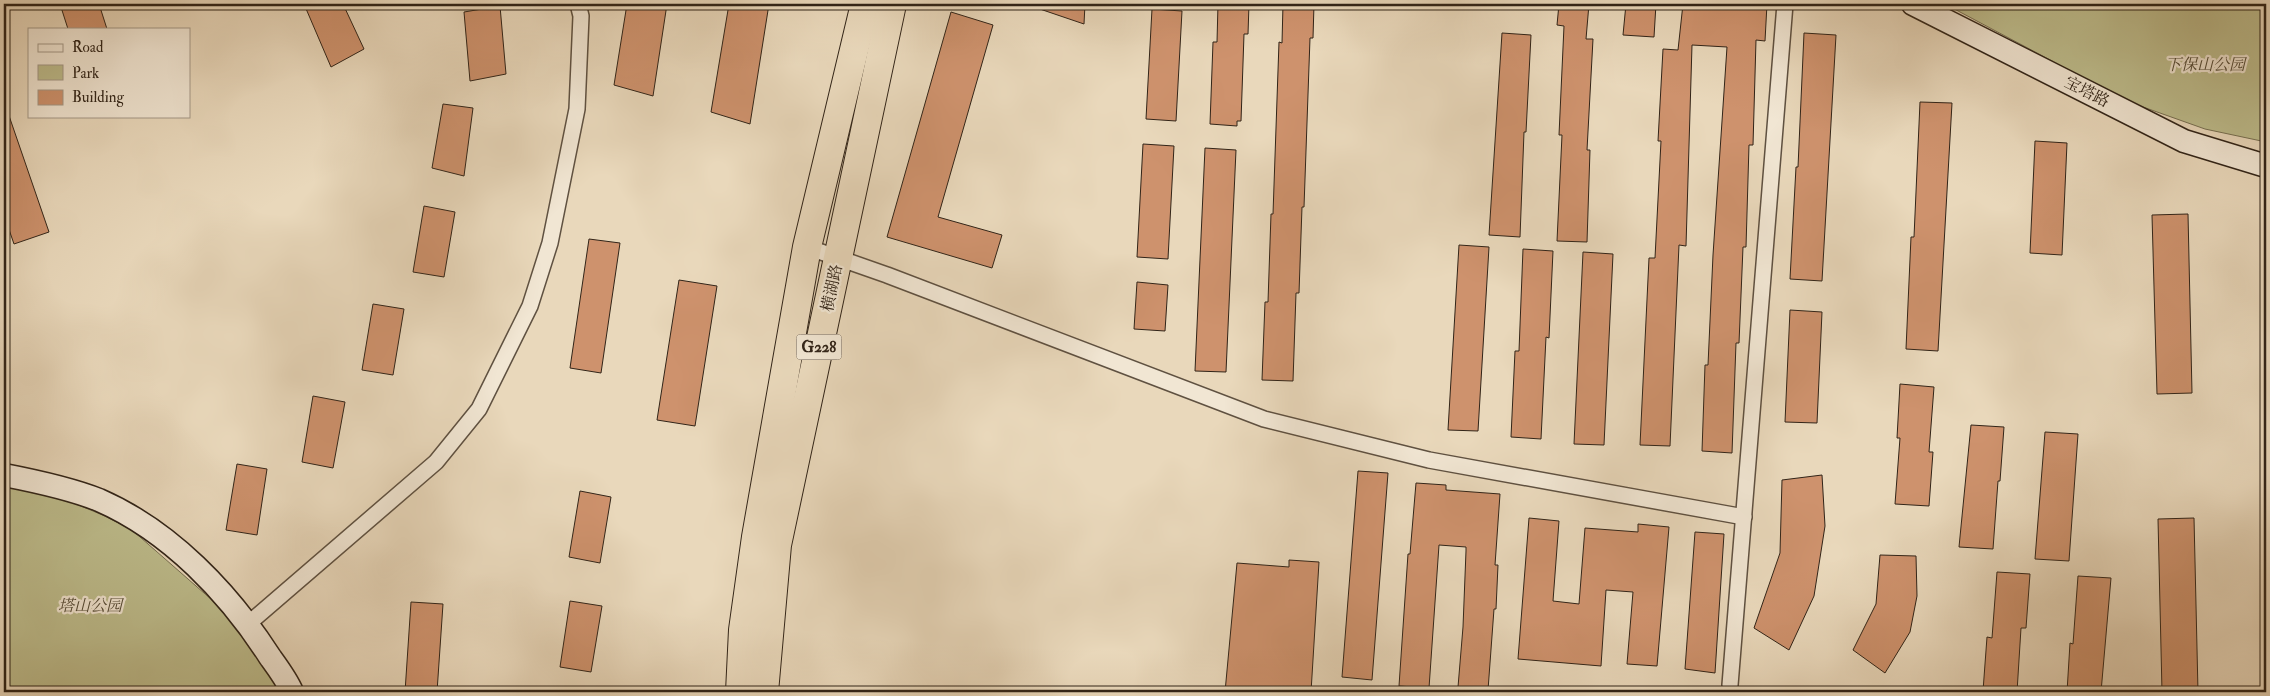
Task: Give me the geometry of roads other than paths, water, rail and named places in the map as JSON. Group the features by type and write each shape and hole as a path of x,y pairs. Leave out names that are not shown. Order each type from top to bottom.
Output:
{"highway":[{"name":"横湖路","path":"740,692 743,630 756,537 807,247 865,4"},
{"name":"横湖路","path":"764,692 778,545 892,4"}],"street":[{"path":"248,624 436,462 478,409 530,306 550,243 577,109 581,16 578,4"},
{"path":"1730,685 1785,4"},
{"name":"宝塔路","path":"1914,4 2184,141 2266,166"},
{"path":"807,247 1264,419 1429,460 1744,517"},
{"path":"4,475 50,485 99,500 136,520 182,554 220,590 248,624 292,692"}],"park label":[{"name":"下保山公园","path":"2205,65"},
{"name":"塔山公园","path":"90,606"}]}
